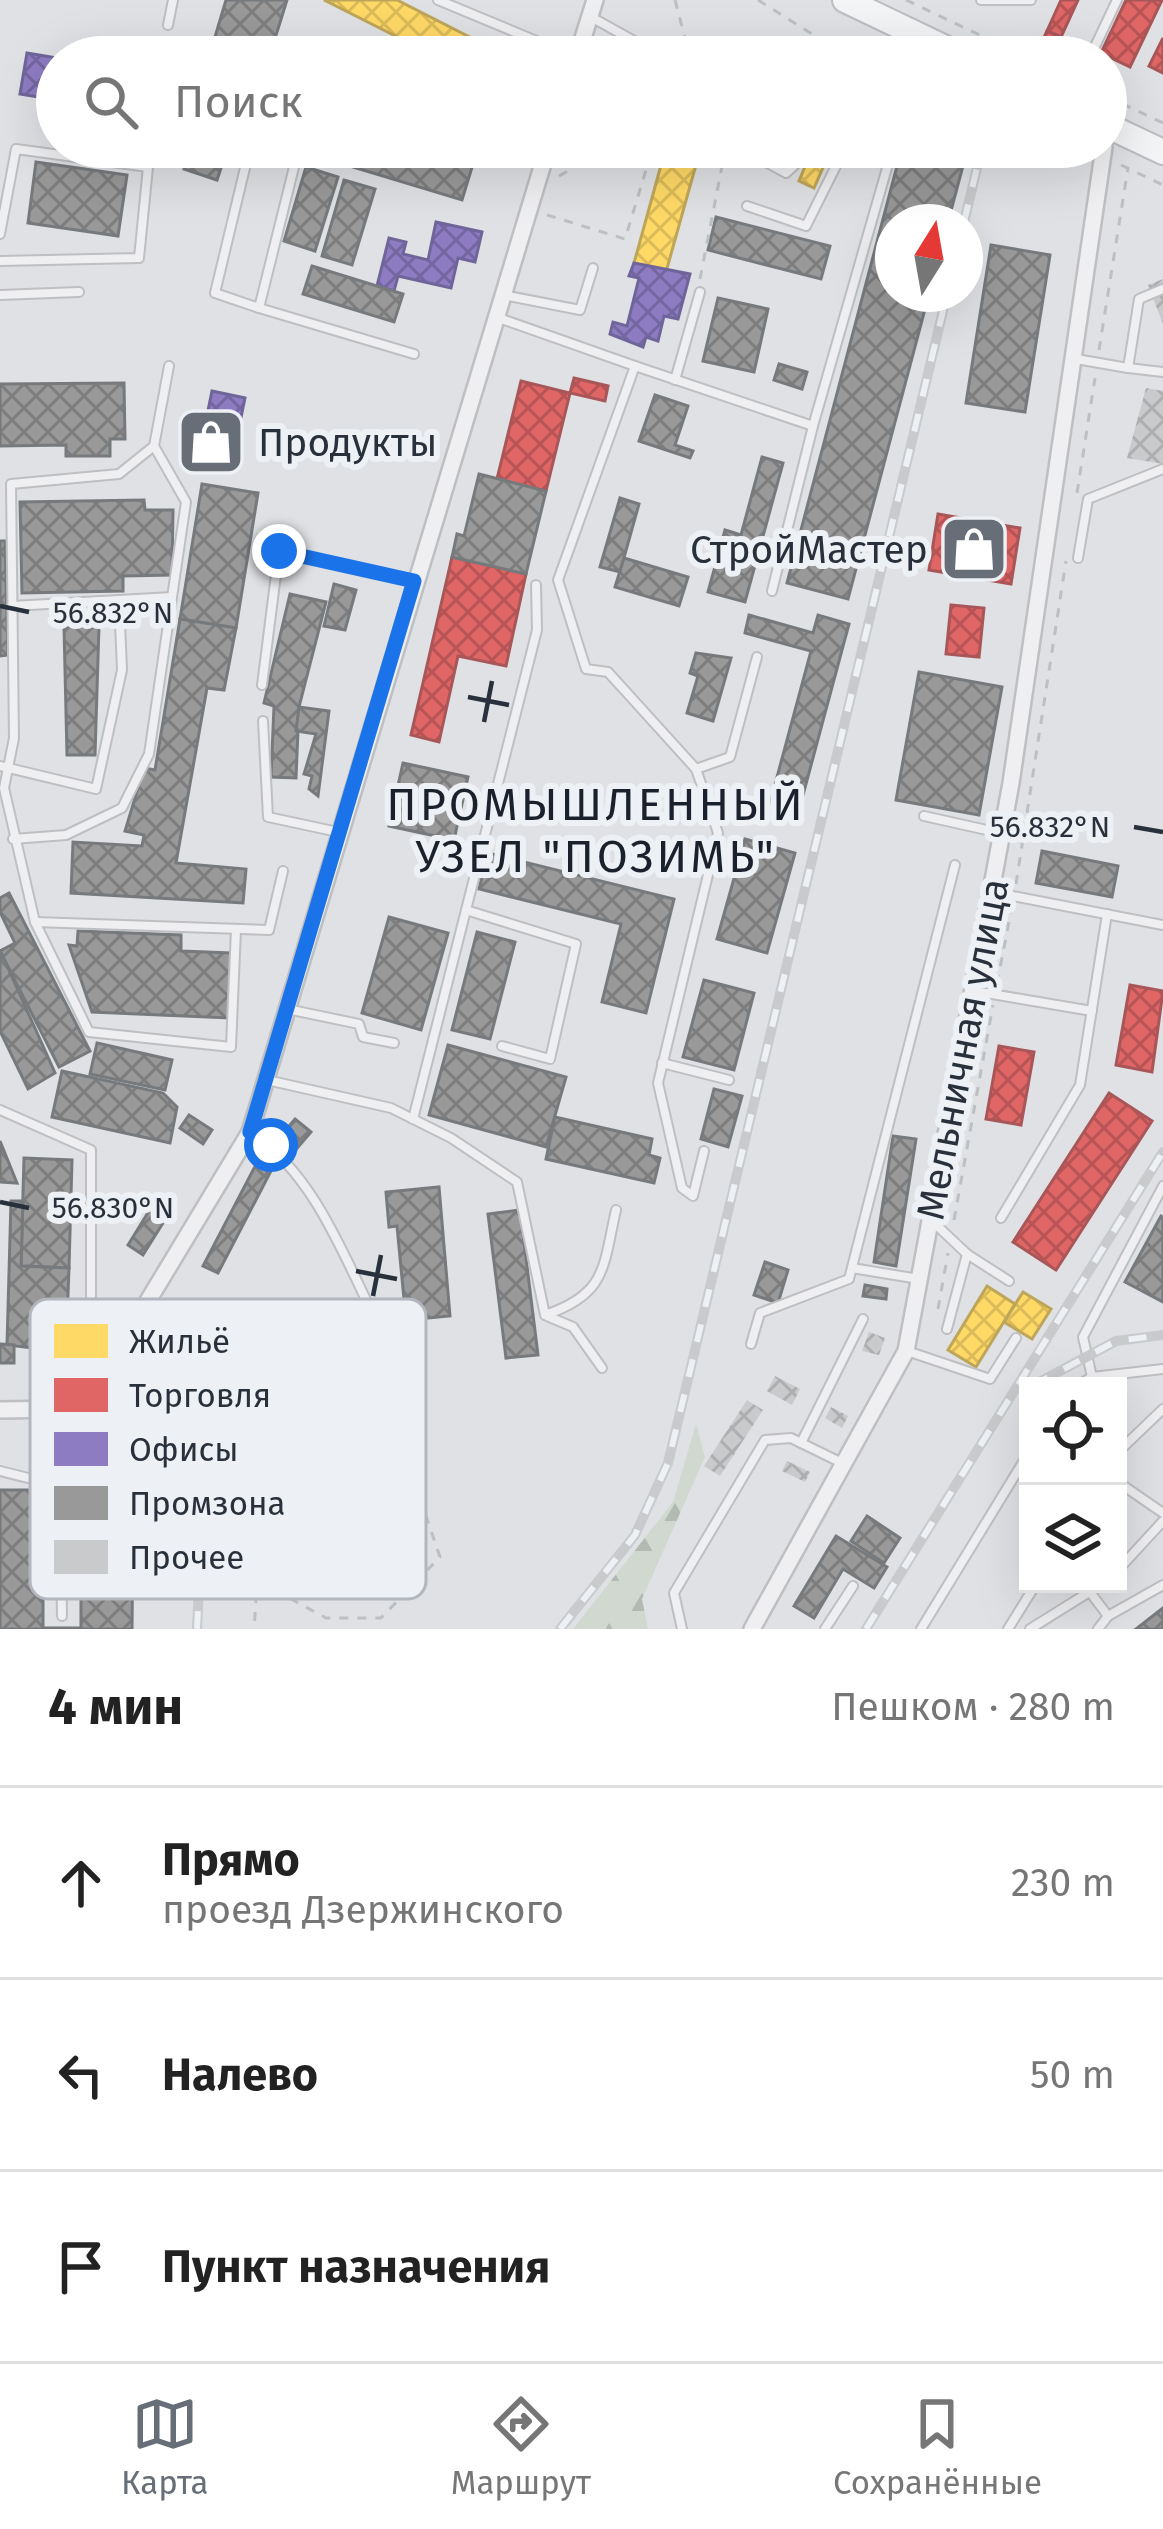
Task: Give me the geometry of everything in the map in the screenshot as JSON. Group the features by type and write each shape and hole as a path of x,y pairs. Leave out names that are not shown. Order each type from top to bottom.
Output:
{"main road":[{"path":"845,0 920,36"},
{"path":"1127,143 1163,152"}],"street":[{"path":"149,1299 250,1132 542,168"},
{"name":"Мельничная улица","path":"752,1629 905,1351 1002,834 1101,168"},
{"path":"0,1410 30,1410"}],"lane":[{"path":"168,25 172,0"},
{"path":"438,0 525,36"},
{"path":"981,0 1031,0"},
{"path":"1100,36 1117,0"},
{"path":"592,8 633,36"},
{"path":"0,234 16,149 36,152"},
{"path":"0,261 139,258 148,168"},
{"path":"245,168 215,292 414,354"},
{"path":"259,308 294,168"},
{"path":"747,206 806,226 835,168"},
{"path":"772,591 813,426 887,168"},
{"path":"502,295 580,310 593,268"},
{"path":"1128,368 1139,299 1163,289"},
{"path":"0,295 79,292"},
{"path":"675,380 700,292"},
{"path":"495,316 813,426"},
{"path":"1074,359 1163,372"},
{"path":"13,839 65,836 122,808 148,754 186,502 154,446 169,366"},
{"path":"635,366 559,580 586,669 608,672 696,769 718,833 658,1083 682,1188 693,1196 704,1151"},
{"path":"154,446 119,474 11,484 14,738 4,766 4,788 35,922 89,1032 231,1047 236,929"},
{"path":"1078,559 1088,499 1163,469"},
{"path":"0,520 11,519"},
{"path":"262,686 279,551 414,581"},
{"path":"413,1119 537,630 536,585"},
{"path":"12,606 172,597"},
{"path":"4,766 96,789 122,670 118,600"},
{"path":"696,769 730,757 758,656"},
{"path":"263,721 268,817 339,832"},
{"path":"925,817 1002,834"},
{"path":"751,1344 760,1313 849,1280 955,866"},
{"path":"35,922 269,930 283,871"},
{"path":"991,892 1163,925"},
{"path":"466,910 576,944 550,1059 502,1046"},
{"path":"1001,1218 1080,1085 1107,914"},
{"path":"972,991 1092,1011"},
{"path":"286,1009 359,1024 364,1036 394,1042"},
{"path":"662,1064 729,1080"},
{"path":"266,1080 391,1108 517,1182 545,1316"},
{"path":"0,1110 91,1150 92,1296"},
{"path":"250,1132 271,1145 301,1180 364,1299"},
{"path":"1092,1377 1083,1337 1163,1186"},
{"path":"545,1316 571,1306 598,1286 616,1210"},
{"path":"930,1219 968,1254 1009,1282"},
{"path":"947,1329 968,1254"},
{"path":"852,1268 919,1279"},
{"path":"545,1316 573,1327 602,1369"},
{"path":"801,1443 863,1319"},
{"path":"905,1351 990,1379 1016,1338"},
{"path":"1116,1377 1163,1369"},
{"path":"1127,1443 1163,1409"},
{"path":"682,1629 674,1593 765,1440 801,1443 843,1463"},
{"path":"921,1629 1019,1469"},
{"path":"0,1471 30,1478"},
{"path":"1122,1485 1163,1517 1127,1559"},
{"path":"1098,1629 1108,1616 1163,1585"},
{"path":"826,1629 853,1586"},
{"path":"1007,1629 1030,1593"},
{"path":"1030,1629 1081,1593"},
{"path":"1092,1593 1108,1616"},
{"path":"62,1599 62,1616"}],"path":[{"path":"675,0 684,36"},
{"path":"758,0 811,36"},
{"path":"906,0 982,36"},
{"path":"1127,106 1163,123"},
{"path":"1127,155 1163,184"},
{"path":"559,176 573,168"},
{"path":"528,210 625,239 647,168"},
{"path":"700,292 699,265 721,168"},
{"path":"426,1516 440,1557 426,1571"},
{"path":"254,1629 256,1599"},
{"path":"291,1599 326,1618 381,1618 399,1599"}],"green space":[{"path":"696,1424 705,1457 642,1599 648,1629 573,1629 673,1502"}],"building: Жильё":[{"path":"324,0 397,0 468,36 395,36"},
{"path":"660,168 695,168 666,272 634,263"},
{"path":"804,168 823,168 814,188 799,181"},
{"path":"987,1286 1015,1304 976,1367 948,1350"},
{"path":"1023,1292 1051,1309 1032,1339 1004,1322"}],"building: Торговля":[{"path":"1061,0 1078,0 1061,36 1047,31"},
{"path":"1126,0 1162,0 1130,67 1127,36 1109,36"},
{"path":"1163,38 1163,73 1149,66"},
{"path":"574,378 608,386 605,401 570,393"},
{"path":"521,381 570,393 546,491 497,479"},
{"name":"СтройМастер","path":"938,514 1020,528 1011,584 929,570"},
{"path":"452,557 526,574 506,666 458,656 439,742 411,735"},
{"path":"951,605 984,608 979,657 946,654"},
{"path":"1130,985 1163,991 1152,1072 1116,1065"},
{"path":"999,1046 1034,1052 1021,1125 986,1119"},
{"path":"1109,1093 1152,1121 1056,1270 1013,1242"}],"building: Офисы":[{"path":"27,53 36,54 36,97 20,94"},
{"path":"436,222 482,232 475,262 458,258 451,288 398,276 394,291 377,286 389,238 406,242 403,254 428,260"},
{"path":"634,263 690,274 678,319 664,316 658,341 646,337 643,347 610,334 613,322 627,326 639,278 629,276"},
{"path":"212,391 245,398 231,466 198,459"}],"building: Промзона":[{"path":"226,0 287,0 276,36 215,36"},
{"path":"36,162 36,168 127,175 118,236 28,223"},
{"path":"184,168 221,168 217,180"},
{"path":"306,168 338,177 315,251 284,241"},
{"path":"356,168 472,168 462,200"},
{"path":"896,168 962,168 953,204 887,204"},
{"path":"344,180 375,189 352,265 322,256"},
{"path":"716,217 830,246 821,279 708,250"},
{"path":"991,245 1050,255 1025,412 966,403"},
{"path":"875,249 875,312 924,312 848,599 787,583"},
{"path":"312,266 403,294 394,322 303,294"},
{"path":"718,298 768,309 754,372 703,361"},
{"path":"779,364 807,372 802,389 774,380"},
{"path":"124,383 125,439 110,439 110,456 66,456 66,445 0,446 0,384"},
{"path":"655,395 688,406 675,445 693,451 690,458 639,441"},
{"path":"762,457 783,463 745,602 708,592 725,530 741,535"},
{"path":"479,474 546,491 526,574 452,557 457,534 464,536"},
{"path":"202,484 258,493 236,628 180,619"},
{"path":"620,498 639,504 620,572 600,567"},
{"path":"144,500 145,510 173,510 172,575 123,576 123,591 22,593 20,502"},
{"path":"0,541 5,541 8,655 0,656"},
{"path":"624,558 688,577 679,606 615,587"},
{"path":"334,584 356,590 345,630 324,626"},
{"path":"290,594 326,602 299,707 296,778 271,777 274,706 264,703"},
{"path":"749,615 813,633 818,615 849,624 799,810 770,803 811,651 745,633"},
{"path":"180,619 236,628 224,690 207,688 176,863 246,869 243,903 71,893 73,842 142,846 144,835 125,831 144,768 155,770"},
{"path":"99,626 95,755 67,755 64,627"},
{"path":"696,653 731,658 713,721 687,713 698,676 690,673"},
{"path":"919,672 1002,687 979,815 896,800"},
{"path":"299,707 329,711 318,796 309,789 312,776 304,774 316,734 296,731"},
{"path":"403,763 468,777 454,840 389,826"},
{"path":"745,839 795,853 767,953 717,939"},
{"path":"1042,851 1118,866 1112,897 1036,883"},
{"path":"488,853 674,899 646,1013 602,1002 621,924 479,889"},
{"path":"9,893 90,1051 59,1067 0,951 15,943 0,912 0,898"},
{"path":"389,917 448,933 421,1030 362,1013"},
{"path":"78,931 181,935 181,951 231,953 229,1018 92,1012 69,945 77,946"},
{"path":"477,932 515,942 490,1039 452,1030"},
{"path":"0,950 55,1073 28,1089 0,1031"},
{"path":"704,980 754,993 734,1070 683,1057"},
{"path":"97,1043 172,1060 165,1090 90,1074"},
{"path":"448,1045 566,1077 546,1147 429,1115"},
{"path":"62,1071 163,1093 177,1107 170,1143 52,1117"},
{"path":"714,1089 742,1096 728,1147 701,1139"},
{"path":"189,1115 212,1130 203,1144 180,1128"},
{"path":"555,1117 652,1139 649,1155 660,1158 654,1183 546,1159"},
{"path":"295,1119 311,1132 293,1153 277,1140"},
{"path":"893,1136 916,1139 896,1266 874,1262"},
{"path":"0,1141 17,1183 0,1182"},
{"path":"263,1151 272,1169 218,1273 203,1266"},
{"path":"24,1158 72,1160 69,1268 21,1266"},
{"path":"439,1187 450,1316 426,1318 426,1299 404,1299 397,1226 389,1227 386,1192"},
{"path":"157,1198 173,1207 143,1255 128,1245"},
{"path":"11,1201 23,1201 21,1266 69,1268 68,1299 30,1299 30,1348 7,1345"},
{"path":"520,1210 538,1355 506,1358 488,1214"},
{"path":"1163,1217 1163,1302 1125,1282"},
{"path":"765,1262 788,1270 778,1303 754,1295"},
{"path":"865,1285 887,1289 886,1299 863,1296"},
{"path":"0,1344 14,1345 14,1363 0,1363"},
{"path":"0,1490 30,1490 30,1599 43,1599 43,1628 81,1628 81,1599 132,1599 132,1629 0,1629"},
{"path":"867,1516 900,1538 884,1563 851,1541"},
{"path":"836,1536 887,1567 874,1588 843,1569 814,1618 794,1606"},
{"path":"1163,1608 1163,1629 1136,1629"}],"building: Прочее":[{"path":"1163,279 1163,324 1148,285"},
{"path":"1146,388 1163,391 1163,464 1127,458"},
{"path":"869,1332 885,1338 879,1355 862,1351"},
{"path":"775,1376 800,1389 792,1405 767,1391"},
{"path":"747,1400 763,1410 720,1476 704,1466"},
{"path":"831,1407 848,1416 842,1428 825,1418"},
{"path":"787,1461 810,1472 805,1482 782,1471"}],"railway":[{"path":"968,204 977,168"},
{"path":"560,1629 635,1535 668,1463 943,312"},
{"path":"866,1629 1163,1152"},
{"path":"1049,1377 1116,1341 1163,1335"},
{"path":"197,1629 198,1599"}],"place":[{"name":"Продукты","path":"211,442"},
{"name":"СтройМастер","path":"974,549"}],"district":[{"name":"ПРОМЫШЛЕННЫЙ УЗЕЛ \"ПОЗИМЬ\"","path":"596,830"}],"route":[{"path":"271,1145 250,1132 414,581 279,551"}]}
